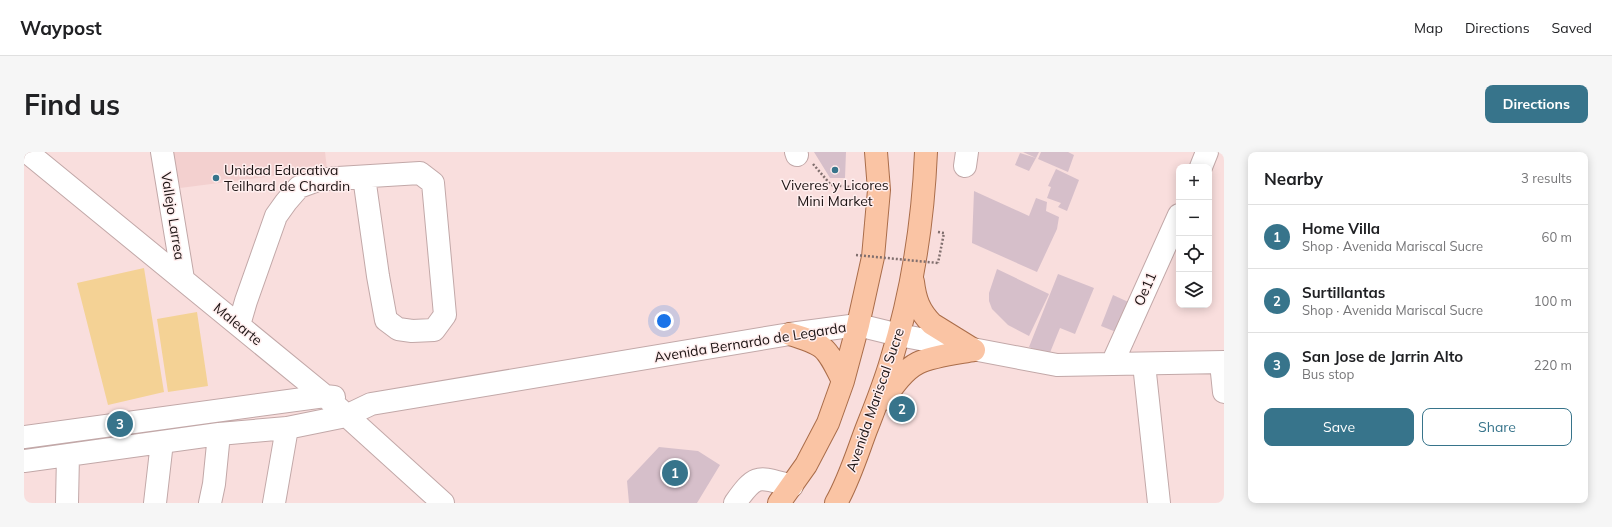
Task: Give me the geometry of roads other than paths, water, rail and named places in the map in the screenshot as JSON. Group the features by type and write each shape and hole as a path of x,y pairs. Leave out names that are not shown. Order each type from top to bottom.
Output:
{"main road":[{"path":"786,494 806,465 828,423 843,380 858,325 873,257 879,190 876,152"},
{"name":"Avenida Mariscal Sucre","path":"836,503 843,491 870,420 891,363 899,334 920,229 926,152"},
{"path":"912,274 914,296 917,305 926,318 932,324 974,350"},
{"path":"790,334 812,341 823,347 831,356 843,380"},
{"path":"870,420 892,387 914,366 927,360 974,350"}],"street":[{"name":"Malearte","path":"27,152 325,396 443,503"},
{"name":"Vallejo Larrea","path":"162,152 183,279"},
{"path":"1201,164 1207,152"},
{"path":"239,325 276,216 299,187 318,180 420,173 433,183 445,315 434,330 412,331 398,329 386,320 378,276 364,177"},
{"name":"Oe11","path":"1112,364 1176,222"},
{"name":"Avenida Bernardo de Legarda","path":"24,462 219,434 287,428 346,416 371,404 790,334 858,325 974,350 1057,365 1222,362"},
{"path":"1222,362 1224,392"},
{"path":"1144,364 1159,503"},
{"name":"Avenida Bernardo de Legarda","path":"24,437 325,396 371,404"},
{"path":"274,503 287,428"},
{"path":"210,503 214,484 219,434"},
{"path":"154,503 162,442"},
{"path":"67,503 68,455"},
{"path":"735,503 750,484 758,479 765,479 786,494"}],"place":[{"name":"Viveres y Licores Mini Market","path":"835,170"},
{"name":"Unidad Educativa Teilhard de Chardin","path":"216,178"},
{"name":"Surtillantas","path":"902,409"},
{"name":"San Jose de Jarrin Alto","path":"120,424"},
{"name":"Home Villa","path":"675,473"}]}
